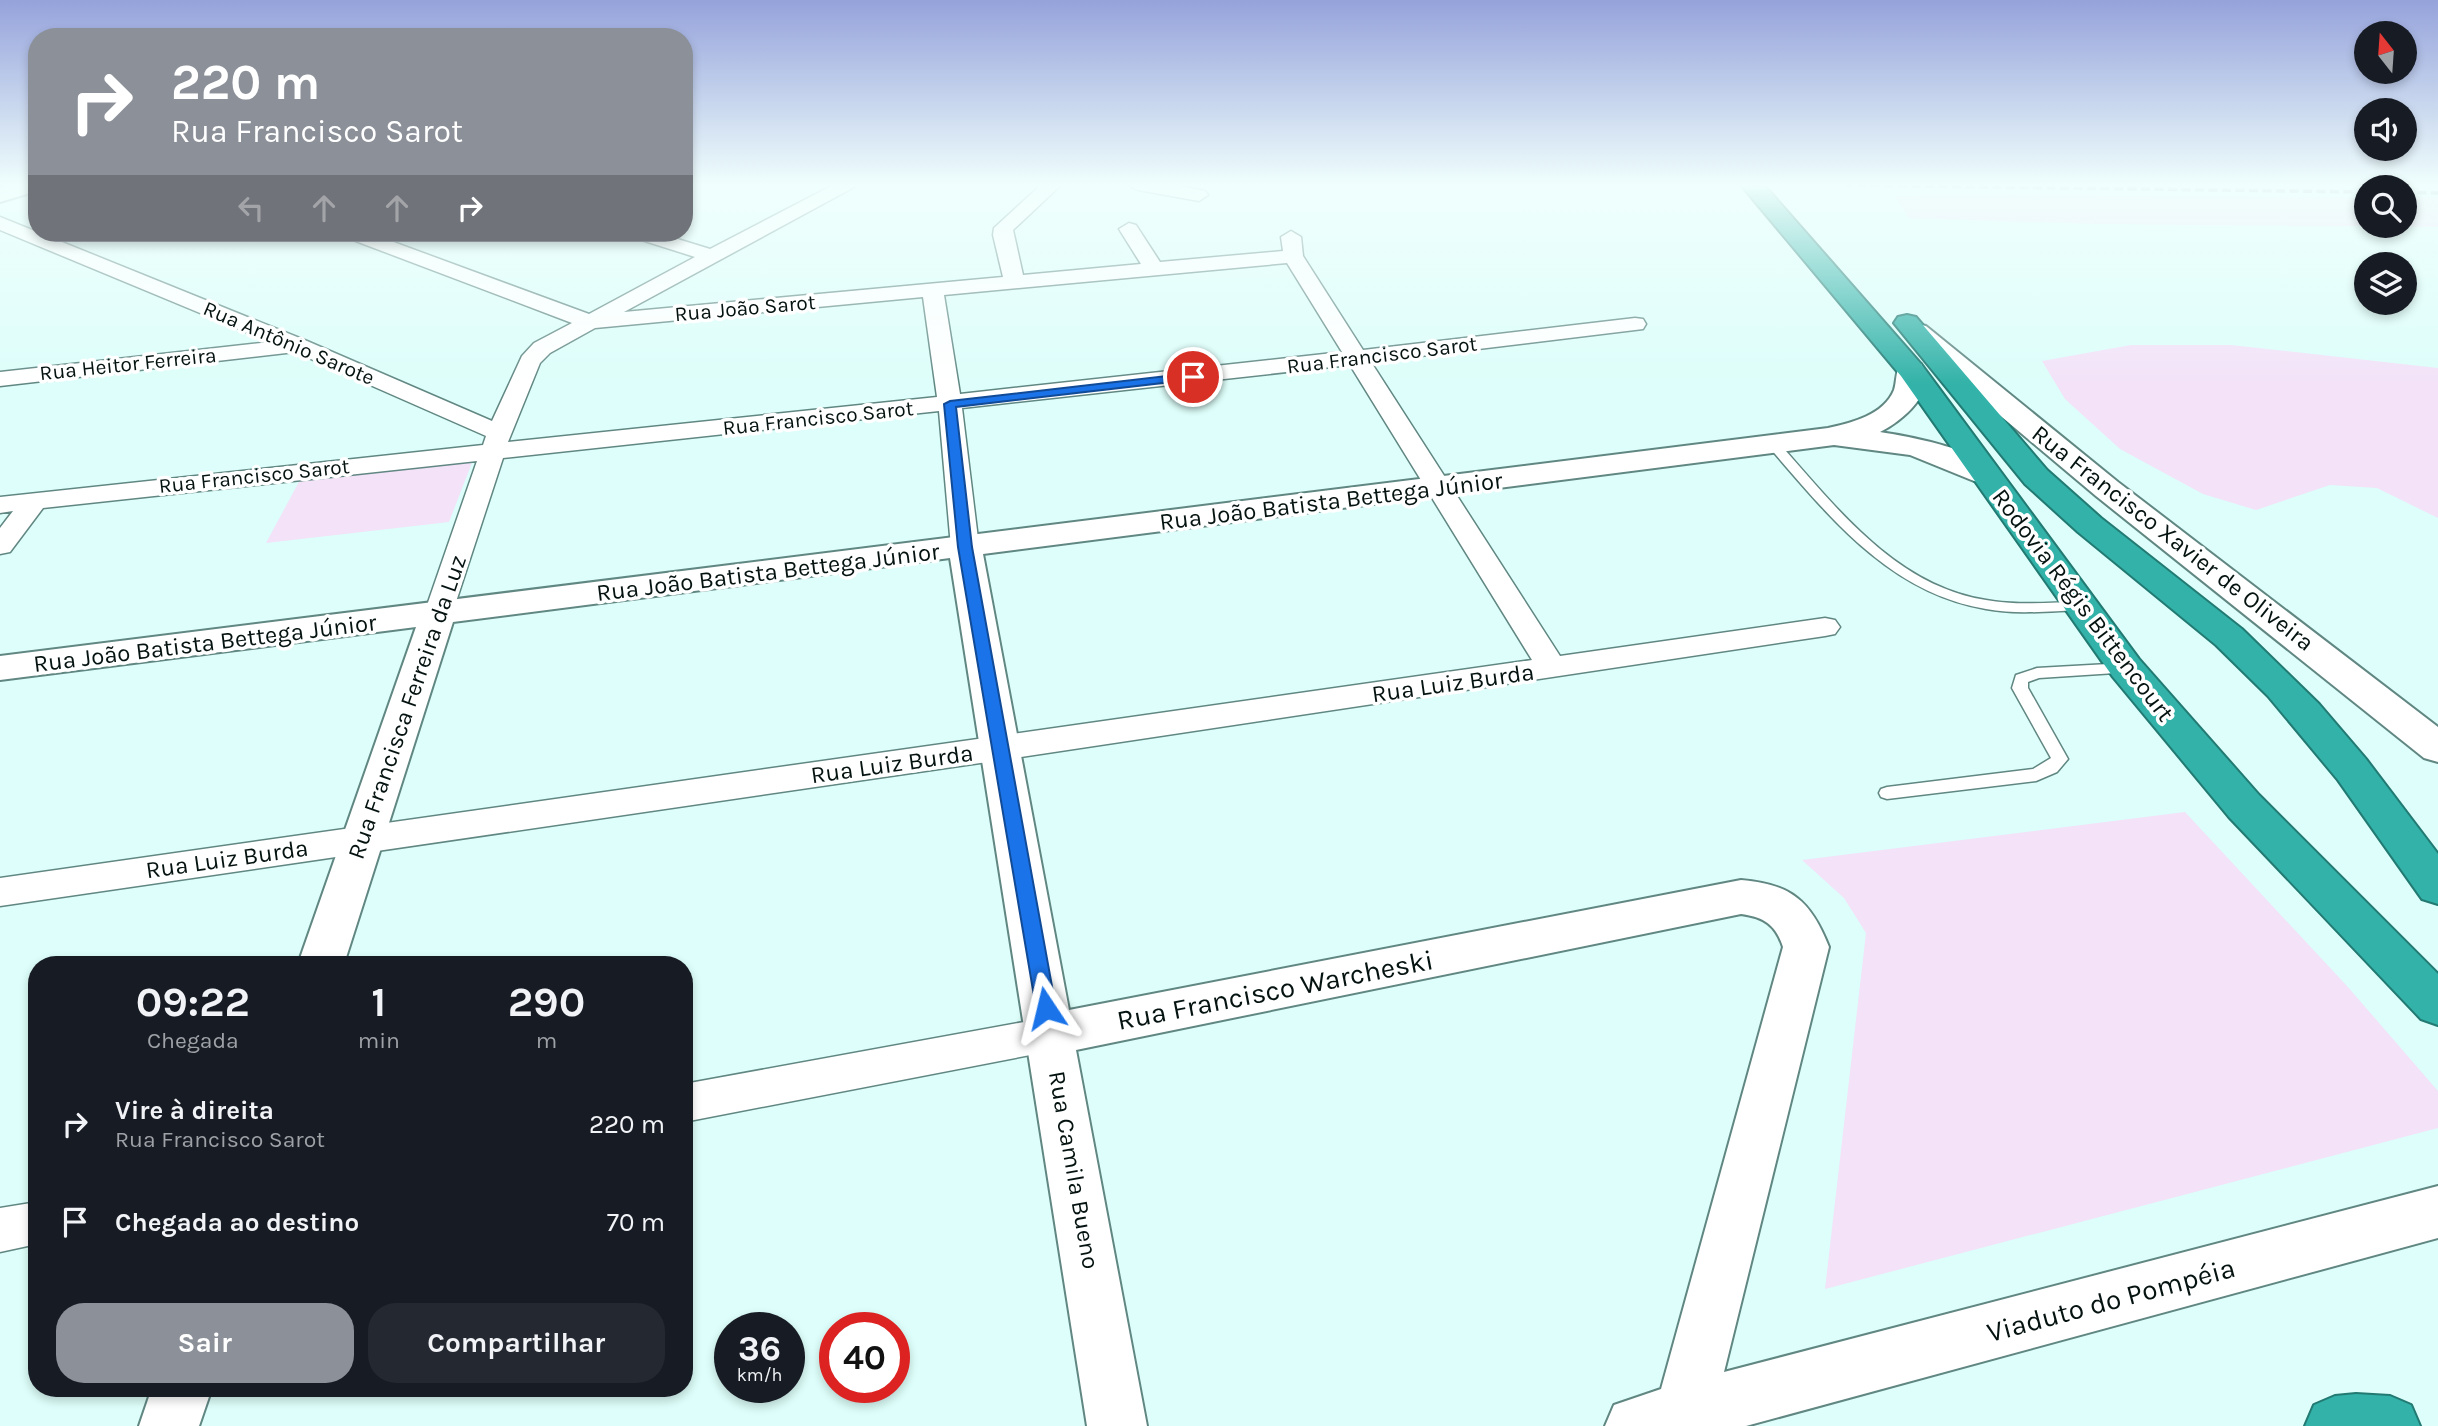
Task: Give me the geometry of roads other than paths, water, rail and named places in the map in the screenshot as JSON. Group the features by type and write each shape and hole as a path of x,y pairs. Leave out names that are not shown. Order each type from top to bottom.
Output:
{"highway":[{"name":"Rodovia Régis Bittencourt","path":"1809,252 1911,370 2126,668 2244,806 2438,1004"},
{"name":"Rodovia Régis Bittencourt","path":"1843,252 1910,326 1997,435 2038,479 2209,620 2295,702 2379,803 2438,887"},
{"path":"2335,1426 2390,1426"}],"main road":[{"name":"Rua Francisco Xavier de Oliveira","path":"1910,326 2107,489 2438,748"},
{"name":"Rua João Batista Bettega Júnior","path":"1828,438 1870,426 1898,407 1912,385 1911,370"},
{"name":"Rua João Batista Bettega Júnior","path":"0,668 1828,438 1873,439 1920,447 1965,463 1985,474"},
{"name":"Rua Camila Bueno","path":"965,547 1117,1426"},
{"name":"Rua Francisca Ferreira da Luz","path":"324,956 438,614"},
{"name":"Rua Francisco Warcheski","path":"1051,1034 1741,897 1764,898 1784,910 1800,928 1805,947 1660,1419"},
{"name":"Viaduto do Pompéia","path":"1660,1419 2438,1212"},
{"path":"169,1426 179,1397"}],"street":[{"name":"Rua Antônio Sarote","path":"69,252 299,346 498,441"},
{"name":"Rua João Sarot","path":"402,252 590,322 933,292 1153,268 1257,252"},
{"path":"698,252 712,256"},
{"name":"Rua Francisca Ferreira da Luz","path":"438,614 498,441 530,361 542,348 720,252"},
{"path":"1007,252 1015,283"},
{"path":"1143,252 1153,268"},
{"name":"Rua João Sarot","path":"1295,252 1356,359"},
{"name":"Rua Camila Bueno","path":"933,292 950,404 965,547"},
{"name":"Rua Francisco Sarot","path":"0,505 498,441 950,404 1356,359 1635,324"},
{"name":"Rua Heitor Ferreira","path":"0,379 299,346"},
{"path":"1356,359 1440,487 1552,668"},
{"path":"0,546 35,501"},
{"name":"Rua Luiz Burda","path":"0,891 1000,749 1825,627"},
{"name":"Rua Francisco Warcheski","path":"693,1100 1051,1034"},
{"path":"0,1230 28,1225"}],"lane":[{"path":"1773,444 1859,537 1882,558 1913,578 1955,598 1987,606 2082,606"},
{"path":"1887,793 2036,775 2051,768 2060,759 2020,688 2021,679 2037,673 2126,668"}]}
